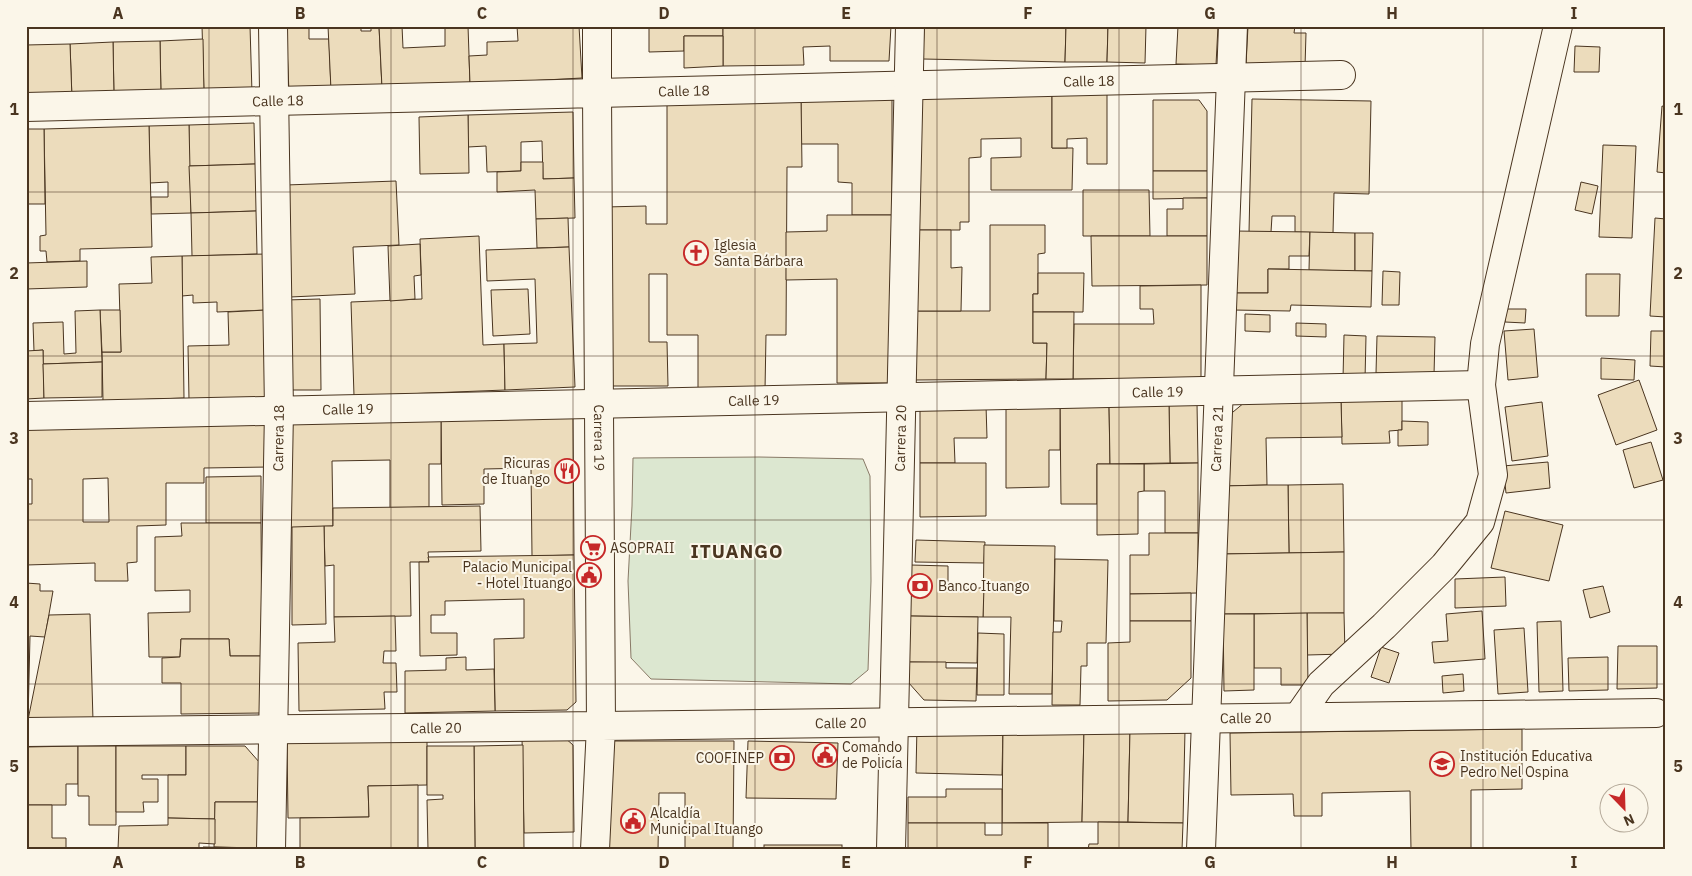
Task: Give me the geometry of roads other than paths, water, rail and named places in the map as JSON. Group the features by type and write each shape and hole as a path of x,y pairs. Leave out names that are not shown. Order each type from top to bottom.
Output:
{"street":[{"name":"Carrera 18","path":"271,850 279,410 273,26"},
{"name":"Carrera 19","path":"595,850 601,726 597,26"},
{"name":"Carrera 20","path":"891,850 910,26"},
{"name":"Carrera 21","path":"1201,850 1233,26"},
{"path":"1298,717 1321,684 1384,626 1444,566 1480,522 1493,475 1481,385 1485,344 1558,26"},
{"name":"Calle 18","path":"26,107 1342,75"},
{"name":"Calle 19","path":"26,416 1481,385"},
{"name":"Calle 20","path":"26,732 1656,713"}],"place":[{"name":"Iglesia Santa Bárbara","path":"696,253"},
{"name":"Ricuras de Ituango","path":"567,471"},
{"name":"ASOPRAII","path":"593,548"},
{"name":"Palacio Municipal - Hotel Ituango","path":"589,575"},
{"name":"Banco Ituango","path":"920,586"},
{"name":"Comando de Policía","path":"825,755"},
{"name":"COOFINEP","path":"782,758"},
{"name":"Institución Educativa Pedro Nel Ospina","path":"1442,764"},
{"name":"Alcaldía Municipal Ituango","path":"633,821"}],"district":[{"name":"ITUANGO","path":"737,551"}]}
